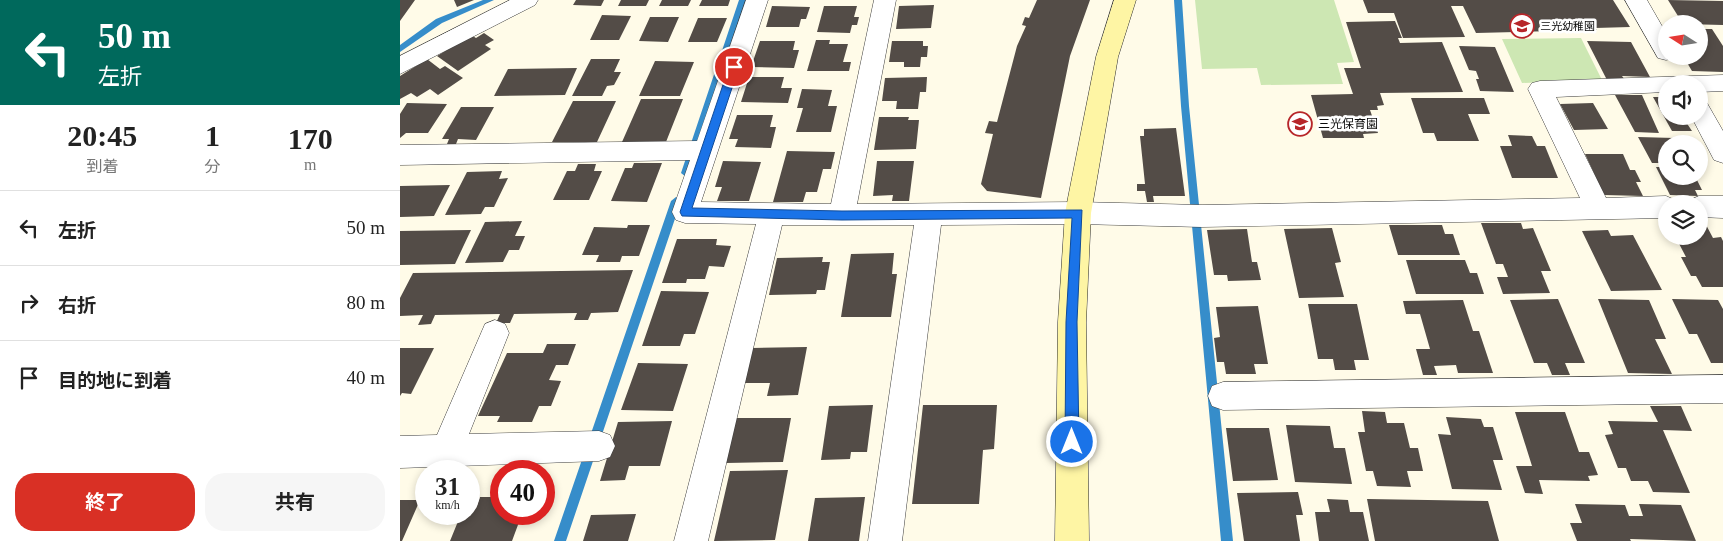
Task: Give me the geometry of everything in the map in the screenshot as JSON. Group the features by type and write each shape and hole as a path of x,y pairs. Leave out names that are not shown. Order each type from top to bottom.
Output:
{"street":[{"path":"400,66 527,0"},
{"path":"757,0 696,150 685,212 771,215 1078,213 1195,216 1658,207"},
{"path":"842,215 884,0"},
{"path":"1072,541 1072,322 1078,213 1107,57 1125,0"},
{"path":"1637,1 1658,38"},
{"path":"1708,83 1723,83"},
{"path":"1598,208 1540,89 1658,84"},
{"path":"1708,125 1723,152"},
{"path":"400,155 696,150"},
{"path":"1708,207 1723,207"},
{"path":"691,541 771,215"},
{"path":"885,541 928,215"},
{"path":"446,450 495,333"},
{"path":"1223,396 1723,389"},
{"path":"400,452 591,446"}],"green space":[{"path":"1195,0 1334,0 1354,62 1337,63 1343,84 1261,85 1257,68 1202,69"},
{"path":"1581,38 1602,80 1522,83 1502,39"}],"building":[{"path":"400,0 415,0 400,21"},
{"path":"454,0 474,0 457,7"},
{"path":"576,0 604,0 601,6 573,5"},
{"path":"621,0 649,0 646,6 618,6"},
{"path":"662,0 691,0 688,6 659,6"},
{"path":"702,0 730,0 728,6 699,6"},
{"path":"1037,0 1090,0 1070,56 1041,198 987,191 981,184 993,134 985,133 989,121 997,122 1017,46 1026,26 1022,25 1025,17 1029,18"},
{"name":"三光幼稚園","path":"1363,0 1613,0 1630,27 1595,28 1597,30 1476,33 1463,6 1451,6 1465,37 1403,38 1394,13 1368,13"},
{"path":"1668,0 1723,1 1723,25 1708,25 1708,15 1677,15"},
{"path":"934,5 931,28 896,29 899,6"},
{"path":"772,6 810,7 806,19 801,19 799,27 766,27"},
{"path":"824,6 857,6 854,17 859,17 857,25 852,25 850,33 817,32"},
{"path":"602,15 631,16 619,40 590,40"},
{"path":"650,17 679,17 668,42 639,41"},
{"path":"698,18 727,18 717,42 688,42"},
{"path":"1395,21 1402,38 1398,38 1400,43 1442,42 1463,92 1380,93 1384,105 1377,106 1378,110 1370,110 1378,133 1363,134 1364,138 1323,138 1311,95 1353,94 1344,68 1361,68 1346,22"},
{"path":"1708,29 1712,29 1723,46 1723,72 1692,71 1688,65 1708,65"},
{"path":"484,33 494,40 485,45 491,49 458,71 437,56 471,35 476,38"},
{"path":"816,40 830,40 829,44 848,44 843,62 851,62 849,71 807,71"},
{"path":"760,41 795,41 793,50 799,50 794,68 751,67"},
{"path":"892,41 923,41 923,46 928,46 927,57 921,57 920,67 904,67 904,62 889,62"},
{"path":"1587,41 1631,42 1650,77 1622,76 1625,80 1607,80"},
{"path":"1459,46 1495,47 1514,92 1480,91 1476,79 1479,79 1476,71 1469,70"},
{"path":"427,59 440,69 445,66 463,78 438,95 430,89 417,97 411,93 400,99 400,76"},
{"path":"591,59 620,59 614,72 621,72 614,85 607,86 602,96 572,96"},
{"path":"655,61 694,62 680,96 639,96"},
{"path":"577,68 565,95 494,96 508,69"},
{"path":"749,77 784,77 781,88 792,88 788,103 741,102"},
{"path":"927,77 926,92 920,92 918,109 896,109 897,101 882,101 885,78"},
{"path":"802,89 832,90 828,106 837,106 831,132 796,132 803,108 797,108"},
{"path":"1615,95 1642,95 1659,133 1635,132"},
{"path":"1653,97 1658,97 1658,106"},
{"path":"1411,98 1484,98 1490,114 1468,114 1479,141 1437,141 1434,133 1423,133"},
{"path":"641,99 683,99 666,142 622,142"},
{"path":"573,101 616,101 597,142 552,142"},
{"path":"407,103 447,104 428,133 406,133 400,138 400,114"},
{"path":"1593,103 1608,129 1574,130 1560,104"},
{"path":"461,107 494,107 476,140 458,139 456,144 447,144 449,139 442,139"},
{"path":"737,115 773,115 770,127 776,127 771,148 735,147 738,139 729,139"},
{"path":"879,117 909,117 908,120 919,120 916,149 874,150"},
{"path":"1669,125 1688,125 1692,131 1672,131"},
{"path":"1176,128 1185,196 1153,196 1154,202 1147,202 1145,191 1137,191 1137,184 1145,184 1140,136 1144,136 1144,129"},
{"path":"1508,135 1532,136 1537,146 1545,146 1558,178 1512,178 1500,146 1512,146"},
{"path":"1638,137 1658,138 1658,163 1652,163"},
{"path":"787,151 835,152 831,169 823,169 817,192 806,192 803,202 773,202"},
{"path":"1585,154 1623,154 1630,170 1635,170 1641,182 1636,182 1643,196 1604,195"},
{"path":"723,161 761,162 749,201 717,201 722,187 715,187"},
{"path":"877,161 914,161 909,201 892,201 893,195 873,196"},
{"path":"634,163 662,163 647,202 611,201 625,168 632,168"},
{"path":"578,164 596,164 594,171 602,171 589,200 553,200 567,171 575,171"},
{"path":"502,171 499,179 508,178 494,207 485,207 481,214 445,215 467,172"},
{"path":"450,185 434,216 400,217 400,186"},
{"path":"1665,185 1700,185 1702,190 1695,190 1698,195 1670,195"},
{"path":"522,221 515,236 525,236 519,250 509,250 503,262 465,263 485,222"},
{"path":"1481,223 1521,223 1523,229 1533,228 1551,271 1541,271 1550,293 1503,294 1497,277 1508,277 1503,264 1496,264"},
{"path":"628,225 650,225 639,256 622,256 620,262 596,262 599,255 582,255 594,227 627,228"},
{"path":"1389,225 1442,225 1445,234 1453,234 1460,255 1398,255"},
{"path":"1332,228 1341,262 1335,263 1344,297 1299,298 1284,229"},
{"path":"1247,229 1252,262 1257,262 1261,280 1228,281 1227,275 1214,275 1207,230"},
{"path":"1708,229 1713,238 1721,237 1723,241 1723,287 1702,287 1696,276 1691,276 1681,257 1686,257 1680,245 1708,245"},
{"path":"471,230 455,264 400,265 400,231"},
{"path":"1608,230 1611,236 1633,235 1662,290 1611,291 1582,231"},
{"path":"677,239 717,239 716,245 731,246 724,267 709,266 705,279 687,279 686,283 662,283"},
{"path":"894,253 892,274 897,274 891,317 841,317 851,254"},
{"path":"823,257 822,262 830,262 825,290 817,290 816,294 769,295 777,258"},
{"path":"1406,260 1465,260 1470,273 1477,273 1484,294 1416,294"},
{"path":"633,270 618,312 591,313 588,320 574,320 577,313 514,314 510,323 496,323 500,314 435,315 431,324 418,325 423,315 400,316 400,298 413,273"},
{"path":"661,291 709,292 695,334 684,334 680,346 642,346"},
{"path":"1558,299 1585,363 1565,363 1570,375 1552,375 1547,363 1534,363 1510,300"},
{"path":"1598,299 1649,300 1666,339 1655,339 1672,374 1628,373"},
{"path":"1672,299 1718,300 1723,309 1723,363 1711,363 1697,334 1689,334"},
{"path":"1463,300 1473,331 1479,331 1493,373 1458,373 1456,365 1434,366 1437,375 1423,375 1416,349 1430,349 1420,314 1406,314 1403,301"},
{"path":"1308,304 1357,304 1369,360 1354,360 1356,370 1335,370 1333,359 1318,359"},
{"path":"1258,306 1268,364 1254,364 1256,374 1226,374 1224,362 1217,362 1214,338 1220,337 1216,307"},
{"path":"547,344 576,344 568,365 556,365 549,380 561,381 551,406 539,406 532,422 497,422 500,416 478,416 507,353 543,353"},
{"path":"807,347 798,395 767,396 770,383 745,383 752,348"},
{"path":"400,348 434,348 411,394 402,393 400,396"},
{"path":"638,363 688,364 673,411 621,410"},
{"path":"873,405 867,452 851,452 850,459 821,460 829,406"},
{"path":"923,405 997,405 994,449 983,450 979,504 912,504"},
{"path":"1650,406 1681,406 1692,431 1663,430 1690,493 1653,492 1648,481 1631,481 1626,468 1618,468 1605,435 1613,434 1608,421 1658,422"},
{"path":"1362,411 1385,412 1387,423 1404,423 1410,448 1418,448 1423,471 1407,471 1411,487 1377,486 1373,471 1366,471 1358,432 1365,432"},
{"path":"1515,412 1565,412 1579,452 1589,452 1598,475 1588,476 1590,481 1539,480 1543,494 1525,493 1516,466 1532,466"},
{"path":"1446,417 1481,419 1484,427 1493,427 1503,460 1493,460 1502,490 1452,489 1438,434 1451,435"},
{"path":"736,418 791,418 783,462 726,463"},
{"path":"672,421 660,466 629,466 625,480 600,481 618,422"},
{"path":"1286,425 1330,426 1334,448 1345,448 1352,484 1295,482"},
{"path":"1226,428 1269,428 1278,480 1233,481"},
{"path":"788,470 775,540 714,541 730,471"},
{"path":"1298,492 1303,515 1296,515 1300,541 1244,541 1237,493"},
{"path":"480,497 490,497 490,525 518,525 512,541 450,541 457,525 480,525"},
{"path":"865,497 859,541 808,541 815,498"},
{"path":"1327,499 1348,500 1350,512 1363,512 1369,541 1319,541 1315,512 1330,512"},
{"path":"1367,499 1488,501 1499,541 1375,541"},
{"path":"400,500 415,500 415,511 402,541 400,541"},
{"path":"1575,504 1625,505 1629,516 1643,516 1639,504 1681,505 1696,541 1630,539 1631,541 1577,541 1570,523 1582,523"},
{"path":"636,514 628,541 583,541 591,515"}],"waterway":[{"path":"400,49 439,21 490,0"},
{"path":"686,173 743,0"},
{"path":"1178,0 1185,106 1227,541"},
{"path":"560,541 676,201"}],"place":[{"name":"三光幼稚園","path":"1522,26"},
{"name":"三光保育園","path":"1300,124"}],"route":[{"path":"734,67 685,212 771,215 1078,213 1072,322 1072,442"}]}
